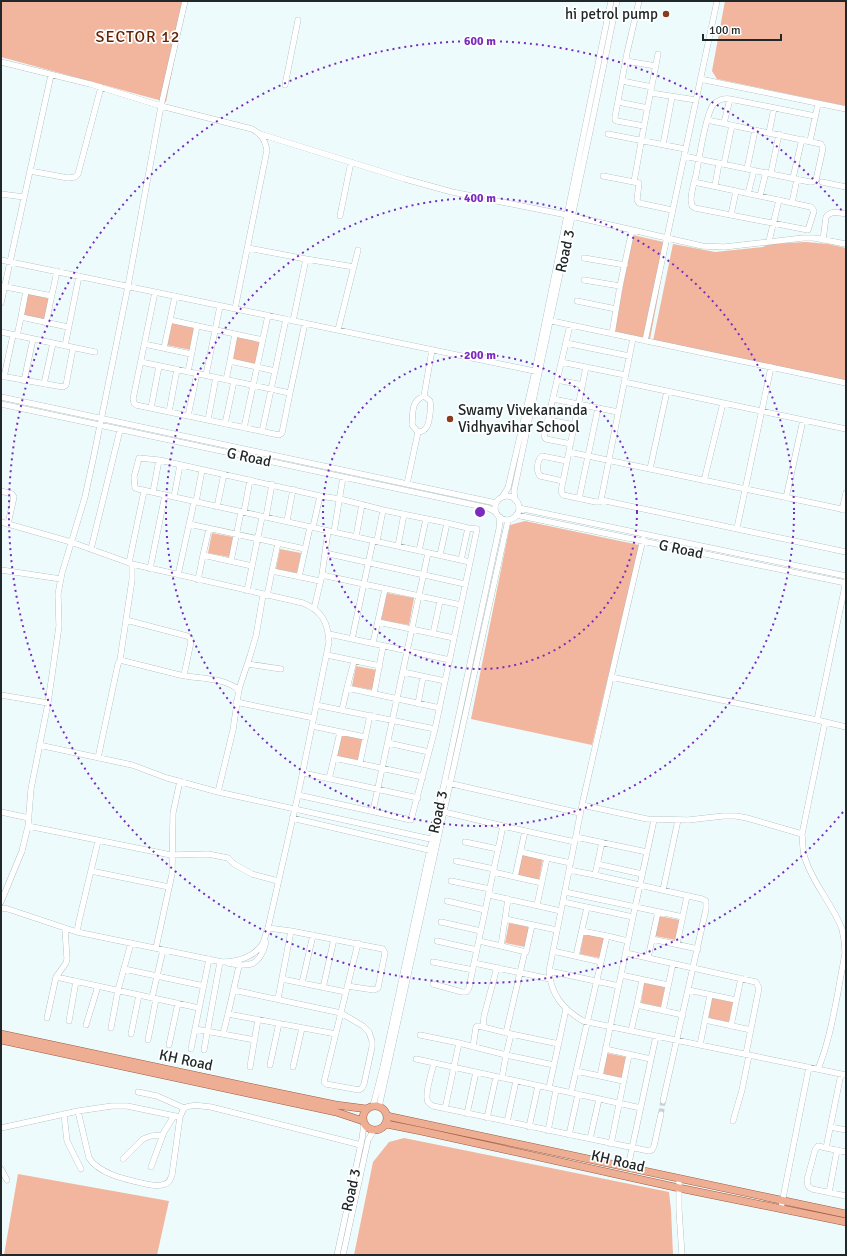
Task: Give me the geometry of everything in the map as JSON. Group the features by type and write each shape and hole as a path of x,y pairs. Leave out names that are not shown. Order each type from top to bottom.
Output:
{"main road":[{"name":"KH Road","path":"1,1034 336,1105 373,1107"},
{"name":"KH Road","path":"1,1040 336,1112 364,1122"},
{"path":"373,1107 383,1109 387,1116 386,1124 381,1129 369,1129 364,1122 364,1112 373,1107"},
{"name":"KH Road","path":"387,1116 846,1214"},
{"name":"KH Road","path":"386,1124 679,1188 846,1222"}],"street":[{"path":"1,902 22,851 28,826 31,789 48,702 59,626 58,594 71,542 85,497 128,286 161,106 185,1"},
{"name":"Road 3","path":"570,216 611,1"},
{"name":"Road 3","path":"516,500 514,491 537,372 616,1"},
{"path":"640,1 626,60 615,117 616,120 644,126"},
{"path":"645,341 717,1"},
{"path":"284,85 298,20"},
{"path":"634,182 658,54"},
{"path":"626,60 656,66"},
{"path":"1,62 101,88 161,106 252,129 260,134 452,192 711,247 803,238 846,244"},
{"path":"1,303 3,286 10,262 51,75"},
{"path":"700,79 846,109"},
{"path":"622,81 672,97 696,100"},
{"path":"30,171 68,178 75,177 78,174 101,88"},
{"path":"663,145 672,97"},
{"path":"694,182 811,207 814,210 809,229 806,230 695,208 692,206 690,200 707,120 713,105 716,102 725,98 815,116"},
{"path":"724,123 730,99"},
{"path":"618,102 648,108"},
{"path":"810,141 818,104"},
{"path":"769,132 774,108"},
{"path":"684,156 795,179 812,182 816,180 823,148 821,144 707,120"},
{"path":"715,186 732,125"},
{"path":"748,169 755,130"},
{"path":"235,309 267,150 265,140 260,134"},
{"path":"608,134 685,149"},
{"path":"760,196 779,134"},
{"path":"792,203 802,139"},
{"path":"340,216 351,162"},
{"path":"748,194 754,170"},
{"path":"603,176 639,183 638,202 672,210"},
{"path":"822,182 846,187"},
{"path":"731,215 736,191"},
{"path":"1,194 24,197"},
{"path":"769,242 779,200"},
{"path":"822,240 826,217 836,212 846,214"},
{"path":"612,334 620,286 632,230"},
{"path":"248,248 354,267"},
{"path":"338,330 358,250"},
{"path":"584,258 625,265"},
{"path":"293,321 306,259"},
{"path":"1,260 537,372"},
{"path":"46,323 57,271"},
{"path":"64,346 79,276"},
{"path":"584,280 620,286"},
{"path":"3,286 52,296"},
{"path":"26,291 21,317 2,377 62,388 66,385 73,348"},
{"path":"155,292 133,402 136,405 276,435 281,434 305,323"},
{"path":"164,348 175,296"},
{"path":"577,301 616,309"},
{"path":"206,375 220,306"},
{"path":"244,428 268,316"},
{"path":"21,317 68,327"},
{"path":"262,432 286,319"},
{"path":"170,320 263,340"},
{"path":"548,320 846,383"},
{"path":"570,325 544,436 545,438 571,444"},
{"path":"188,372 197,326"},
{"path":"1,332 94,352"},
{"path":"226,380 235,334"},
{"path":"601,500 633,338"},
{"path":"24,381 33,339"},
{"path":"44,384 53,343"},
{"path":"566,343 629,356"},
{"path":"144,344 191,354"},
{"path":"418,432 412,425 414,405 424,396 432,350"},
{"path":"230,361 274,371"},
{"path":"141,362 290,393"},
{"path":"561,362 586,367 666,391 846,430"},
{"path":"151,408 159,366"},
{"path":"586,367 563,481 562,494 565,496 597,502 601,500 846,552"},
{"path":"737,528 771,367"},
{"path":"169,412 178,369"},
{"name":"Road 3","path":"502,497 508,488 537,372"},
{"path":"188,416 197,374"},
{"path":"208,420 216,377"},
{"path":"557,380 583,385"},
{"path":"225,424 234,381"},
{"path":"650,469 666,391"},
{"path":"1,394 4,398"},
{"path":"418,432 424,431 427,428 431,406 430,401 424,396"},
{"name":"G Road","path":"4,398 496,503"},
{"path":"553,399 618,412"},
{"path":"704,480 722,403"},
{"name":"G Road","path":"2,405 488,508 496,512"},
{"path":"579,499 598,408"},
{"path":"548,420 574,426"},
{"path":"786,498 803,420"},
{"path":"91,549 120,430"},
{"path":"406,484 418,432"},
{"path":"569,452 844,510 846,493"},
{"path":"563,481 540,476 537,471 540,458 542,456 567,461"},
{"path":"298,795 411,820 418,798 440,708 477,529 383,510 340,498 320,496 272,484 159,460 139,458 134,477 134,486 138,490 287,521 470,562"},
{"path":"153,492 159,460"},
{"path":"174,497 180,465"},
{"path":"178,575 202,470"},
{"path":"217,507 224,474"},
{"path":"314,609 322,575 325,553 340,498 343,477"},
{"path":"231,561 236,534 243,512 250,480"},
{"path":"247,591 272,484"},
{"path":"287,521 294,489"},
{"path":"1,491 12,494 14,497 8,524"},
{"path":"98,758 120,660 132,580 130,563 144,491"},
{"path":"150,568 165,495"},
{"path":"299,577 305,549 320,496"},
{"path":"509,496 516,500 518,508 516,515 511,519 508,520 500,517 496,512 496,503 502,497 509,496"},
{"path":"356,537 362,504"},
{"name":"G Road","path":"518,508 846,576"},
{"path":"352,639 368,563 383,510"},
{"path":"398,546 404,514"},
{"name":"G Road","path":"516,515 846,582"},
{"name":"Road 3","path":"435,840 444,812 448,783 500,517"},
{"path":"419,551 426,519"},
{"name":"Road 3","path":"373,1107 508,520"},
{"path":"1,522 71,542 130,563 198,580 303,603 321,615 325,622 329,642 303,773 261,957 253,963 239,966 77,932 1,908"},
{"path":"440,555 447,523"},
{"path":"189,524 305,549"},
{"path":"198,580 209,528"},
{"path":"461,560 468,528"},
{"path":"644,534 580,813 549,971 550,979 560,1002 571,1014 583,1021 844,1075 826,1148"},
{"path":"218,792 233,730 236,702 256,636 278,543"},
{"path":"325,553 465,584"},
{"path":"373,811 428,553"},
{"path":"203,555 252,566"},
{"path":"1,570 61,579"},
{"path":"272,571 320,581"},
{"path":"322,575 461,605"},
{"path":"817,720 846,582"},
{"path":"373,644 384,589"},
{"path":"433,634 440,601"},
{"path":"126,620 190,638 191,642 184,675"},
{"path":"378,622 454,638"},
{"path":"328,634 450,660"},
{"path":"374,694 383,646"},
{"path":"326,655 380,666"},
{"path":"120,660 184,675 214,680 233,686 239,690"},
{"path":"342,710 354,661"},
{"path":"248,664 281,669"},
{"path":"403,672 445,681"},
{"path":"611,676 846,727"},
{"path":"418,704 424,677"},
{"path":"347,688 440,708"},
{"path":"1,695 48,702"},
{"path":"236,702 314,718"},
{"path":"316,705 435,729"},
{"path":"360,763 370,715"},
{"path":"818,1069 825,1050 845,963 845,933 811,874 802,849 802,834 825,722"},
{"path":"312,726 365,737"},
{"path":"330,779 340,732"},
{"path":"388,743 429,752"},
{"path":"39,745 132,765 167,778 218,792 435,840"},
{"path":"334,758 423,777"},
{"path":"303,773 418,798"},
{"path":"156,948 172,874 171,855 173,813 180,781"},
{"path":"448,783 580,813"},
{"path":"582,805 654,820 688,820 736,816 802,834"},
{"path":"1,812 29,818"},
{"path":"444,812 525,831 575,840 602,842 647,852"},
{"path":"292,818 432,851"},
{"path":"600,1076 654,820"},
{"path":"663,890 678,820"},
{"path":"28,826 171,855 208,854 228,858 234,864 252,874 278,881"},
{"path":"433,984 462,992 466,992 469,988 503,826"},
{"path":"516,877 525,831"},
{"path":"77,932 98,841"},
{"path":"465,842 498,849"},
{"path":"595,875 602,842"},
{"path":"521,852 570,863"},
{"path":"537,905 547,858"},
{"path":"456,861 542,883"},
{"path":"597,864 642,874"},
{"path":"569,870 663,890 706,901 707,904 698,949 663,1101"},
{"path":"91,871 169,887"},
{"path":"451,881 508,899 561,911"},
{"path":"565,892 683,917"},
{"path":"677,944 687,896"},
{"path":"500,946 508,899"},
{"path":"447,901 486,910"},
{"path":"562,902 633,917"},
{"path":"576,956 587,907"},
{"path":"648,958 658,912"},
{"path":"505,919 557,930"},
{"path":"441,922 481,931"},
{"path":"487,1118 506,1055 519,972 525,951 526,952 532,925"},
{"path":"47,1018 56,977 66,964 67,959 65,928"},
{"path":"268,928 291,930 381,948 384,950 379,986 376,990 324,988 282,979"},
{"path":"221,962 232,962 251,955 263,942 268,928"},
{"path":"278,999 291,930"},
{"path":"582,931 628,941"},
{"path":"302,983 312,935"},
{"path":"569,1135 575,1094 576,1071 607,936"},
{"path":"324,988 334,939"},
{"path":"652,939 698,949"},
{"path":"436,941 477,950"},
{"path":"479,941 525,951"},
{"path":"111,1028 118,990 131,943"},
{"path":"233,990 341,1013 363,1026 369,1032 372,1047 362,1088 356,1090 325,1083 336,1034 341,1013 358,944"},
{"path":"148,1040 157,976 163,950"},
{"path":"553,951 602,962"},
{"path":"626,953 756,982 759,988 742,1090 732,1121"},
{"path":"191,1049 209,959"},
{"path":"204,1050 221,962"},
{"path":"433,962 472,970"},
{"path":"474,962 550,979"},
{"path":"663,1011 673,963"},
{"path":"223,1034 239,966"},
{"path":"483,1027 484,1016 497,967"},
{"path":"124,970 204,986"},
{"path":"549,971 619,986"},
{"path":"621,975 668,985"},
{"path":"56,977 200,1008"},
{"path":"731,1026 741,978"},
{"path":"631,1031 642,980"},
{"path":"69,1020 76,981"},
{"path":"86,1025 98,986"},
{"path":"688,990 736,1000"},
{"path":"131,1034 140,995"},
{"path":"700,1045 710,995"},
{"path":"169,1045 178,1003"},
{"path":"637,1005 683,1015"},
{"path":"548,1131 554,1065 566,1009"},
{"path":"228,1014 336,1034"},
{"path":"250,1067 258,1019"},
{"path":"705,1020 751,1030"},
{"path":"270,1065 279,1023"},
{"path":"473,1047 476,1027 478,1026 559,1044"},
{"path":"292,1068 302,1028"},
{"path":"195,1029 255,1040"},
{"path":"420,1035 554,1065"},
{"path":"628,1167 656,1036"},
{"path":"445,1109 459,1043"},
{"path":"605,1049 651,1059"},
{"path":"611,1144 629,1054"},
{"path":"416,1059 641,1108"},
{"path":"434,1063 427,1094 428,1103 433,1106 467,1114 649,1151 652,1150 654,1146 661,1114"},
{"path":"780,1208 809,1067"},
{"path":"576,1071 624,1081"},
{"path":"467,1114 476,1072"},
{"path":"507,1122 516,1081"},
{"path":"529,1127 538,1086"},
{"path":"138,1092 157,1096 184,1108"},
{"path":"590,1139 598,1099"},
{"path":"151,1167 163,1136 184,1108 195,1105 211,1107 360,1145"},
{"path":"1,1128 78,1111 112,1106 127,1106 177,1117"},
{"path":"78,1111 89,1158 92,1162 122,1179 157,1186 164,1185 170,1181 172,1175 177,1117"},
{"path":"64,1114 67,1141 81,1168"},
{"name":"Road 3","path":"337,1255 364,1122"},
{"path":"830,1127 846,1130"},
{"name":"Road 3","path":"343,1255 368,1140 374,1130"},
{"path":"123,1158 143,1139 151,1136 163,1136"},
{"path":"846,1152 818,1146 815,1150 807,1180 807,1183 812,1189 846,1196"},
{"path":"829,1193 837,1150"},
{"path":"1,1169 6,1180"},
{"path":"679,1178 682,1255"}],"shaded area":[{"path":"1,1 186,1 166,102 1,57"},
{"path":"725,1 846,1 846,106 717,79 712,71"},
{"path":"633,235 668,243 650,339 614,332"},
{"path":"806,242 828,244 846,248 846,381 653,341 673,244 715,252 763,247 769,244"},
{"path":"28,293 50,299 44,321 23,315"},
{"path":"171,322 195,327 191,350 166,345"},
{"path":"237,336 261,341 256,364 232,359"},
{"path":"525,521 639,545 592,745 471,719 510,525"},
{"path":"212,533 233,537 229,557 208,553"},
{"path":"280,549 301,553 297,573 276,569"},
{"path":"387,593 414,598 409,625 381,620"},
{"path":"356,666 377,670 373,690 352,686"},
{"path":"341,735 362,739 358,760 337,756"},
{"path":"522,855 543,859 539,880 518,876"},
{"path":"659,916 680,920 676,940 655,936"},
{"path":"509,923 529,927 525,947 505,943"},
{"path":"584,933 604,937 600,958 580,954"},
{"path":"644,983 665,987 661,1007 641,1003"},
{"path":"712,998 733,1002 729,1022 708,1018"},
{"path":"606,1053 626,1057 622,1078 602,1074"},
{"path":"404,1138 669,1192 673,1255 354,1255 373,1162 389,1142"},
{"path":"18,1174 169,1201 157,1255 4,1255"}],"tunnel":[{"path":"661,1114 663,1101"}],"place":[{"name":"hi petrol pump","path":"666,14"},
{"name":"Swamy Vivekananda Vidhyavihar School","path":"450,419"}],"district":[{"name":"SECTOR 12","path":"138,36"}]}
